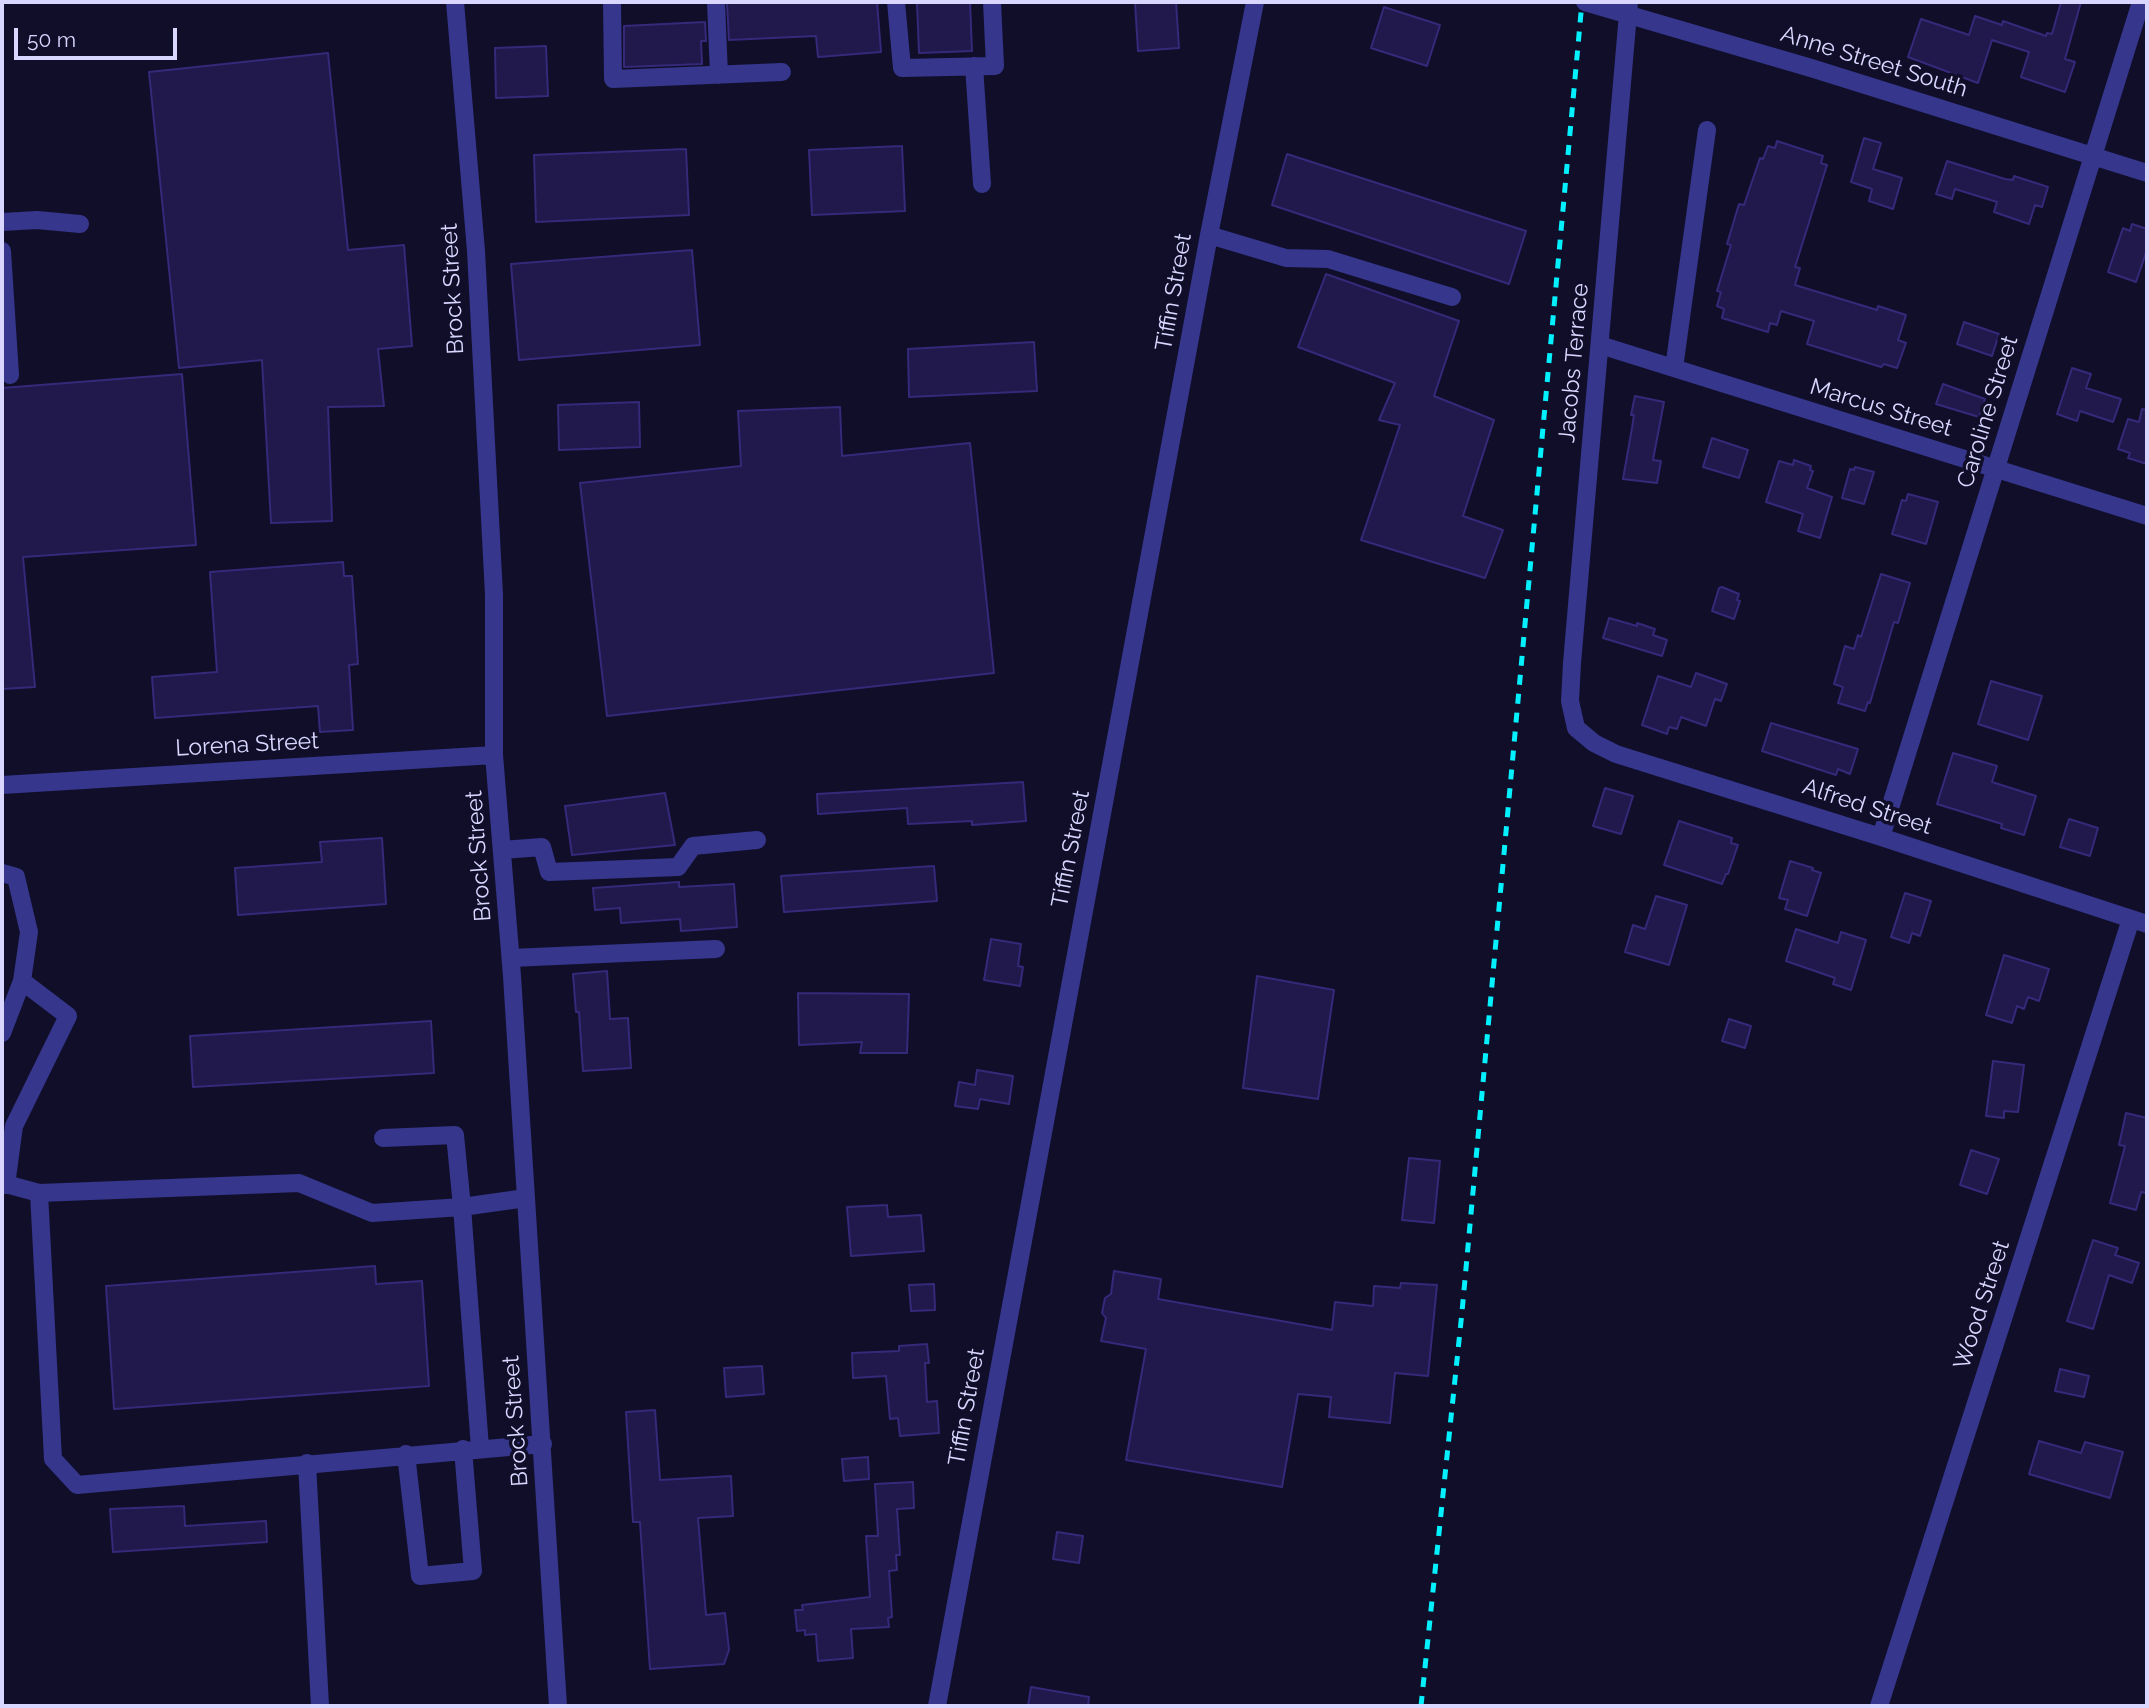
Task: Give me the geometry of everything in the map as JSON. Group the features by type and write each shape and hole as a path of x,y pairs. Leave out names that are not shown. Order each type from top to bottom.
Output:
{"street":[{"name":"Brock Street","path":"455,2 476,251 494,595 494,755 511,958 558,1706"},
{"path":"612,2 613,79 782,72"},
{"path":"716,2 719,75"},
{"path":"896,2 902,68 995,66 992,2"},
{"name":"Tiffin Street","path":"937,1706 1209,235 1255,2"},
{"name":"Anne Street South","path":"1585,2 1628,8 2147,173"},
{"name":"Caroline Street","path":"1881,837 2141,2"},
{"name":"Jacobs Terrace","path":"1576,728 1570,701 1572,663 1628,8"},
{"path":"974,66 982,184"},
{"path":"1674,368 1707,130"},
{"path":"2,222 37,220 80,224"},
{"path":"1209,235 1286,258 1328,259 1452,296"},
{"path":"2,236 10,375"},
{"name":"Marcus Street","path":"1600,345 2147,516"},
{"name":"Alfred Street","path":"1576,728 1594,743 1616,754 2139,921"},
{"name":"Lorena Street","path":"2,785 494,755"},
{"path":"502,850 542,847 549,872 678,867 693,846 757,840"},
{"path":"2,873 16,877 29,932 22,981 2,1033"},
{"name":"Wood Street","path":"1879,1706 2139,921"},
{"path":"511,958 716,949"},
{"path":"22,981 68,1016 14,1126 4,1184 39,1193 299,1182 372,1213 462,1207 526,1198"},
{"path":"383,1138 455,1135 462,1207 472,1448 473,1571 420,1576 406,1454"},
{"path":"39,1193 53,1459 77,1485 472,1448 543,1444"},
{"path":"307,1463 320,1706"}],"building":[{"path":"877,2 881,52 818,57 816,36 729,40 727,3"},
{"path":"917,2 970,2 972,51 919,53"},
{"path":"1135,2 1176,2 1179,48 1138,51"},
{"path":"2061,2 2081,2 2065,59 2075,62 2065,92 2021,77 2029,52 1992,40 1978,83 1908,57 1921,19 1969,35 1975,16 2002,25 2003,21 2046,36 2047,33 2052,34"},
{"path":"1384,7 1440,25 1427,66 1371,48"},
{"path":"705,22 706,41 701,41 702,64 624,67 624,26"},
{"path":"546,46 548,96 496,98 495,48"},
{"path":"328,53 348,250 404,245 412,346 378,349 384,406 328,407 332,521 271,523 262,360 179,368 149,72"},
{"path":"1864,138 1881,143 1873,169 1902,178 1893,209 1869,201 1872,189 1851,182"},
{"path":"1777,141 1823,156 1821,163 1827,165 1795,267 1800,268 1795,285 1877,310 1878,306 1906,315 1898,340 1906,343 1897,368 1884,364 1881,367 1807,344 1814,321 1781,311 1777,325 1770,323 1768,332 1722,318 1724,309 1717,306 1721,292 1717,291 1731,245 1727,244 1739,204 1744,205 1760,158 1763,159 1768,146 1775,148"},
{"path":"902,146 905,211 812,215 809,150"},
{"path":"686,149 689,215 536,222 534,155"},
{"path":"1287,154 1526,231 1509,284 1272,205"},
{"path":"1947,161 2005,179 2013,180 2014,176 2048,187 2042,207 2035,205 2029,224 1994,212 1997,202 1955,189 1952,199 1936,194"},
{"path":"2132,224 2147,229 2147,250 2136,282 2108,272 2123,228 2130,231"},
{"path":"692,250 700,345 519,360 511,264"},
{"path":"1326,274 1459,321 1434,396 1494,420 1463,516 1503,530 1485,578 1361,540 1400,425 1379,420 1395,383 1298,347"},
{"path":"1964,322 1999,334 1992,356 1957,344"},
{"path":"1034,342 1037,391 909,397 908,349"},
{"path":"2072,368 2091,374 2086,388 2121,399 2113,422 2080,411 2077,421 2057,414"},
{"path":"182,374 196,545 23,557 35,687 2,689 2,388"},
{"path":"1943,384 1985,399 1979,417 1936,404"},
{"path":"1635,396 1664,402 1653,460 1661,461 1657,483 1623,479"},
{"path":"639,402 640,447 559,450 558,405"},
{"path":"840,407 842,456 970,443 994,673 607,716 580,483 741,466 738,411"},
{"path":"2142,409 2147,410 2147,464 2128,458 2130,453 2118,449 2128,419 2139,422"},
{"path":"1712,438 1748,450 1739,478 1703,467"},
{"path":"1794,460 1811,466 1810,470 1813,471 1807,488 1832,497 1820,538 1798,531 1803,514 1766,502 1779,461 1793,465"},
{"path":"1855,467 1874,472 1864,504 1842,498 1850,469 1854,470"},
{"path":"1908,494 1938,502 1926,544 1892,534 1902,500 1906,501"},
{"path":"343,562 344,576 352,576 358,664 349,665 353,730 320,732 318,706 155,718 152,677 217,672 210,572"},
{"path":"1881,574 1910,583 1898,623 1894,622 1870,703 1868,702 1865,711 1838,703 1843,687 1834,684 1845,646 1854,649 1858,635 1861,637"},
{"path":"1719,588 1739,594 1737,600 1740,601 1734,619 1712,611"},
{"path":"1609,618 1655,629 1653,635 1667,640 1662,656 1603,638"},
{"path":"1696,673 1727,684 1721,701 1715,699 1706,726 1681,717 1677,729 1669,727 1667,734 1642,725 1658,676 1691,687"},
{"path":"1991,681 2042,696 2028,740 1978,724"},
{"path":"1771,723 1858,749 1850,774 1838,769 1836,775 1762,751"},
{"path":"1953,753 1997,766 1992,782 2036,796 2024,835 2001,828 2002,824 1937,804"},
{"path":"1023,782 1026,821 972,825 972,821 908,824 907,808 818,814 817,794"},
{"path":"1605,788 1633,796 1621,834 1593,826"},
{"path":"665,793 675,845 572,855 565,806"},
{"path":"2069,819 2098,828 2090,856 2060,847"},
{"path":"1679,821 1732,838 1731,843 1738,845 1722,884 1664,865"},
{"path":"382,838 386,904 238,915 235,868 322,862 320,842"},
{"path":"1790,861 1821,873 1807,916 1785,909 1788,900 1779,898"},
{"path":"934,866 937,901 784,912 781,876"},
{"path":"679,882 679,887 734,884 737,927 681,931 680,919 621,923 620,908 595,910 593,888"},
{"path":"1905,893 1931,901 1920,936 1912,933 1909,943 1891,937"},
{"path":"1656,896 1687,905 1669,965 1625,952 1633,925 1645,929"},
{"path":"1796,929 1838,943 1841,932 1866,940 1851,990 1833,984 1835,978 1786,961"},
{"path":"991,939 1021,944 1018,966 1023,967 1020,986 984,980"},
{"path":"2004,955 2049,969 2039,1001 2028,997 2024,1009 2017,1006 2012,1023 1986,1015"},
{"path":"607,971 610,1019 628,1018 631,1068 583,1071 573,974"},
{"path":"1257,976 1334,990 1318,1099 1243,1088"},
{"path":"798,993 909,994 907,1053 860,1053 862,1042 799,1045"},
{"path":"1729,1019 1751,1026 1745,1048 1722,1041"},
{"path":"431,1021 434,1073 193,1087 190,1036"},
{"path":"1993,1061 2024,1065 2018,1112 2004,1111 2004,1118 1986,1116"},
{"path":"977,1070 1013,1076 1009,1104 980,1099 978,1109 955,1106 959,1082 975,1085"},
{"path":"2126,1113 2147,1118 2147,1193 2141,1192 2136,1210 2110,1203 2125,1146 2119,1145"},
{"path":"1971,1150 1999,1159 1987,1194 1960,1185"},
{"path":"1409,1158 1440,1161 1434,1223 1402,1220"},
{"path":"887,1205 888,1217 921,1215 924,1251 851,1256 847,1207"},
{"path":"2093,1240 2118,1248 2115,1255 2139,1263 2132,1283 2109,1275 2093,1329 2067,1321"},
{"path":"375,1266 376,1284 422,1281 429,1386 114,1409 106,1286"},
{"path":"1114,1271 1161,1279 1158,1299 1332,1330 1335,1302 1373,1306 1374,1286 1400,1288 1401,1283 1437,1285 1428,1376 1395,1373 1390,1423 1329,1417 1331,1397 1298,1394 1282,1487 1126,1460 1146,1349 1101,1341 1106,1318 1102,1313 1105,1298 1111,1294"},
{"path":"934,1284 935,1310 911,1311 909,1285"},
{"path":"927,1344 927,1402 937,1401 939,1433 900,1436 898,1418 890,1419 886,1376 853,1378 852,1353 899,1351 899,1346"},
{"path":"762,1366 764,1394 726,1397 724,1368"},
{"path":"2060,1369 2089,1376 2084,1397 2055,1391"},
{"path":"655,1410 660,1480 731,1476 733,1516 698,1518 706,1615 725,1613 729,1650 724,1664 650,1669 640,1522 633,1522 626,1412"},
{"path":"2039,1441 2081,1453 2085,1442 2123,1452 2110,1498 2029,1474"},
{"path":"868,1457 869,1479 844,1481 842,1459"},
{"path":"913,1482 914,1508 897,1509 900,1555 896,1555 897,1570 889,1571 892,1617 888,1618 889,1627 851,1629 853,1658 818,1661 816,1634 805,1635 805,1630 797,1631 795,1610 803,1610 802,1605 870,1597 866,1536 878,1536 875,1484"},
{"path":"184,1506 185,1526 266,1521 267,1542 113,1552 110,1509"},
{"path":"1057,1532 1083,1536 1079,1563 1053,1559"},
{"path":"1031,1687 1089,1697 1088,1706 1028,1706"}],"railway":[{"path":"1421,1706 1462,1312 1582,2"}]}
